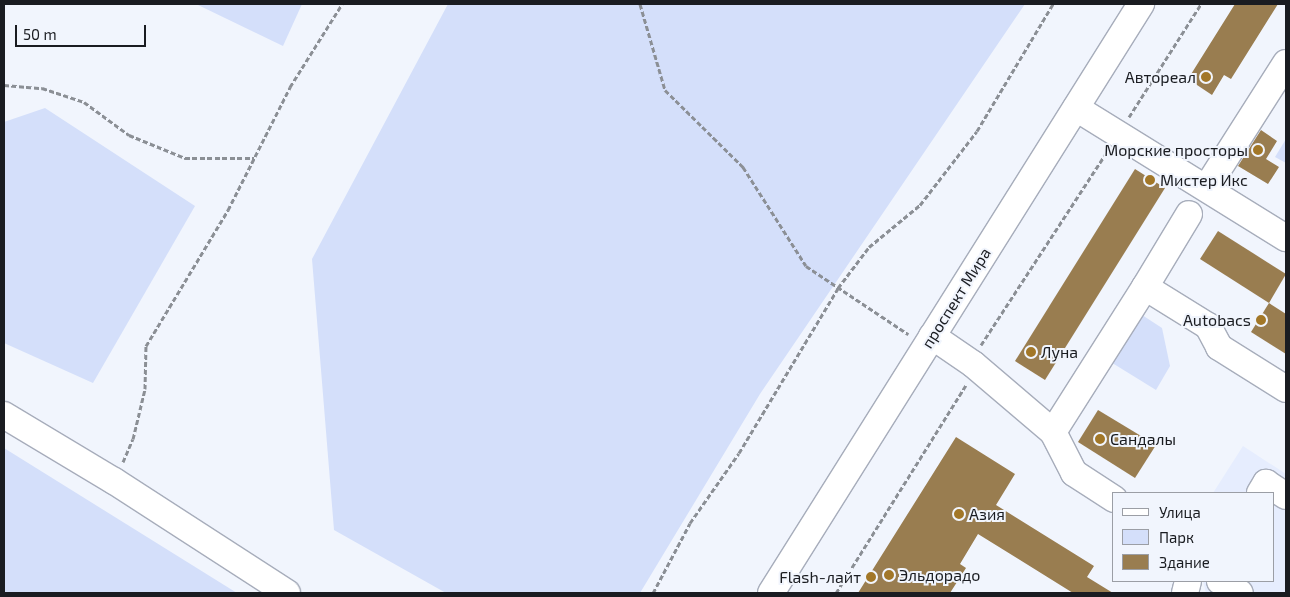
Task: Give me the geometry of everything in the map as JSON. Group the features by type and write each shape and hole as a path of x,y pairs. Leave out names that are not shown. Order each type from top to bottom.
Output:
{"street":[{"name":"проспект Мира","path":"771,593 1141,4"},
{"path":"1207,187 1286,62"},
{"path":"1076,108 1207,187 1286,238"},
{"path":"1053,432 1189,214"},
{"path":"1145,287 1208,326 1218,347 1286,389"},
{"path":"929,341 974,364 1053,432 1074,473 1112,498"},
{"path":"4,415 114,481 287,593"},
{"path":"1261,492 1266,484 1286,496"},
{"path":"1222,582 1240,593"}],"path":[{"path":"114,481 133,439 145,389 146,346 228,210 290,87 342,4"},
{"path":"640,4 665,90 743,167 806,266 838,288 929,341"},
{"path":"653,593 690,523 739,453 838,288 869,247 920,205 977,131 1053,4"},
{"path":"836,593 972,375 974,355 1202,4"},
{"path":"4,85 42,88 84,102 129,135 185,158 254,158"}],"shaded area":[{"path":"1243,446 1286,474 1286,593 1206,593 1203,582 1275,582 1275,492 1214,492"}],"green space":[{"path":"196,4 302,4 283,46"},
{"path":"448,4 1025,4 760,394 640,593 446,593 334,530 312,259"},
{"path":"45,108 195,206 93,383 4,343 4,122"},
{"path":"1286,139 1286,163 1275,157"},
{"path":"1139,313 1162,328 1170,366 1156,390 1109,361"},
{"path":"4,448 237,593 4,593"}],"building":[{"path":"1235,4 1278,4 1231,79 1224,75 1212,95 1188,79"},
{"name":"Морские просторы","path":"1261,130 1277,141 1266,159 1279,167 1268,184 1238,166"},
{"path":"1135,169 1165,188 1045,380 1015,361"},
{"path":"1218,231 1286,274 1269,303 1200,259"},
{"path":"1269,303 1286,314 1286,354 1251,332"},
{"path":"1098,410 1156,445 1135,478 1078,442"},
{"name":"Азия","path":"956,437 1015,474 996,505 1094,566 1087,577 1113,593 1073,593 978,534 960,564 966,568 950,593 858,593"}],"place":[{"name":"Автореал","path":"1206,77"},
{"name":"Морские просторы","path":"1258,150"},
{"name":"Мистер Икс","path":"1150,180"},
{"name":"Autobacs","path":"1261,320"},
{"name":"Луна","path":"1031,352"},
{"name":"Сандалы","path":"1100,439"},
{"name":"Азия","path":"959,514"},
{"name":"Эльдорадо","path":"889,575"},
{"name":"Flash-лайт","path":"871,577"}]}
